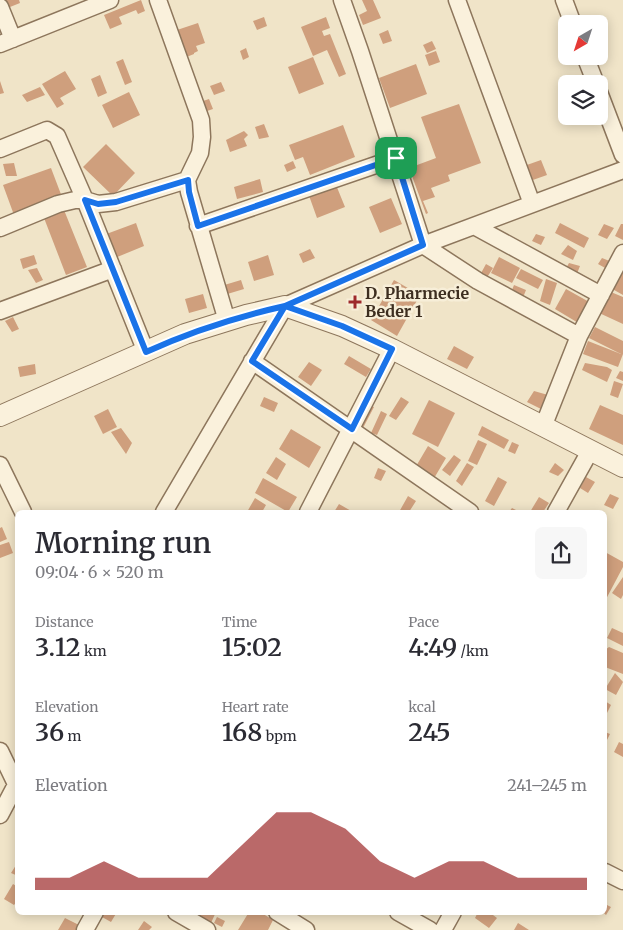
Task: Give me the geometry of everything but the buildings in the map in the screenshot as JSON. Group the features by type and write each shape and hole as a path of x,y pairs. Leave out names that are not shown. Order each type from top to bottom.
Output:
{"street":[{"path":"0,7 6,41 110,0"},
{"path":"158,0 201,120 202,137 200,153 188,180 189,192 227,321"},
{"path":"342,0 396,158 423,245 478,281 579,336"},
{"path":"457,0 532,204"},
{"path":"564,0 570,15"},
{"path":"608,116 623,155"},
{"path":"0,149 47,130 57,136 85,200 146,352"},
{"path":"198,226 396,158"},
{"path":"0,416 186,334 285,306 423,245 623,170"},
{"path":"0,228 58,204 75,200 85,200 98,204 116,202 188,180"},
{"path":"474,226 601,295"},
{"path":"544,427 579,336 623,253"},
{"path":"0,311 112,269"},
{"path":"285,306 334,323 392,349 623,467"},
{"path":"165,510 285,306"},
{"path":"309,510 392,349"},
{"path":"252,361 467,510"},
{"path":"557,510 590,451"},
{"path":"0,465 22,510"},
{"path":"0,751 15,778"},
{"path":"0,815 15,786"},
{"path":"607,873 623,881"},
{"path":"85,930 93,915"},
{"path":"181,915 207,930"},
{"path":"403,915 430,930"},
{"path":"443,930 451,915"},
{"path":"291,921 306,930"}],"place":[{"name":"D. Pharmecie Beder 1","path":"355,302"}],"route":[{"path":"396,158 198,226 189,192 188,180 116,202 98,204 85,200 146,352 186,334 216,324 285,306 252,361 352,429 392,349 342,326 285,306 423,245 396,158"}]}
